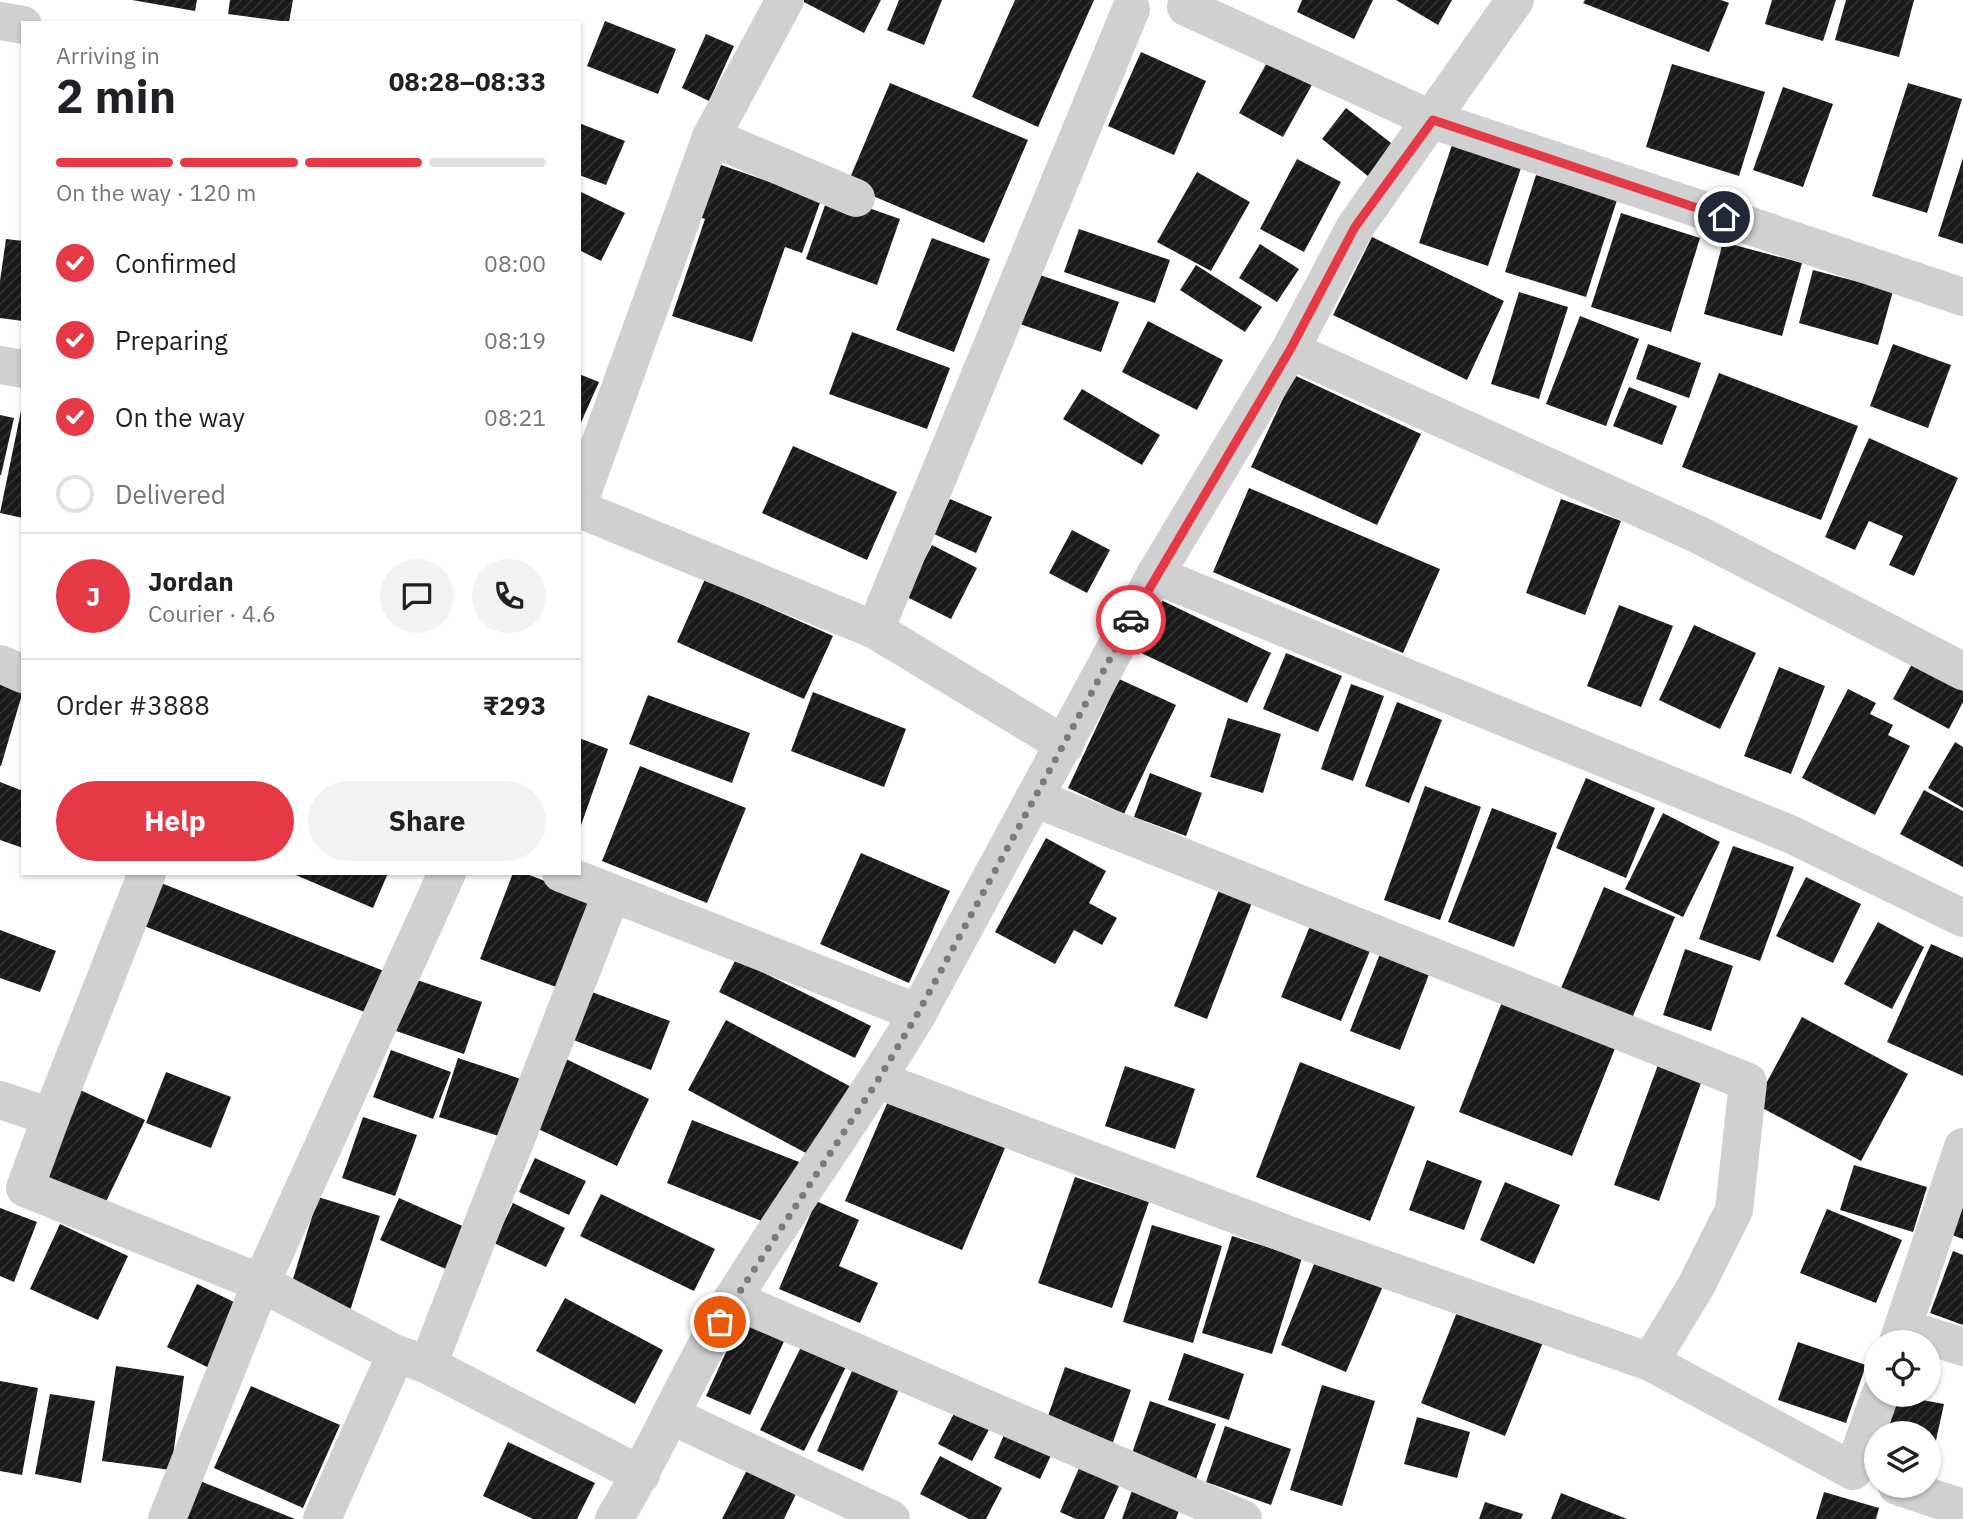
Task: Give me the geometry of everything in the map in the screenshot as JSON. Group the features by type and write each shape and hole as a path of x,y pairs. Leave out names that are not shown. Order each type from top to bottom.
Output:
{"street":[{"path":"785,0 711,137 582,516 875,630 1065,745"},
{"path":"614,1519 641,1475 732,1299 878,1080 918,1013 1155,575 1290,350 1355,227 1433,120 1515,0"},
{"path":"875,630 1122,4 1188,4 1433,120 1963,297"},
{"path":"0,21 21,26"},
{"path":"711,137 856,198"},
{"path":"1290,350 1697,534 1963,671"},
{"path":"0,365 21,369"},
{"path":"1155,575 1790,834 1963,918"},
{"path":"0,664 21,673"},
{"path":"1034,798 1748,1082 1734,1210 1696,1286 1650,1362"},
{"path":"146,875 25,1188 261,1283 641,1475"},
{"path":"167,1519 261,1283 446,875"},
{"path":"566,875 918,1013"},
{"path":"322,1519 412,1359 611,895"},
{"path":"878,1080 1305,1241 1650,1362 1864,1474"},
{"path":"0,1100 51,1117"},
{"path":"1902,1330 1963,1147"},
{"path":"732,1299 1243,1519"},
{"path":"1941,1343 1963,1347"},
{"path":"670,1415 891,1519"},
{"path":"1933,1498 1963,1508"}],"building":[{"path":"132,0 197,0 195,11"},
{"path":"230,0 293,0 289,21 228,14"},
{"path":"800,0 881,0 864,33"},
{"path":"899,0 942,0 924,45 887,30"},
{"path":"1015,0 1094,0 1038,127 972,97"},
{"path":"1302,0 1373,0 1354,39 1297,12"},
{"path":"1396,0 1452,0 1438,25"},
{"path":"1585,0 1721,0 1729,3 1709,52 1583,3"},
{"path":"1772,0 1836,0 1823,41 1765,24"},
{"path":"1846,0 1914,0 1899,57 1835,40"},
{"path":"605,21 676,49 658,94 587,66"},
{"path":"706,34 734,46 709,101 682,88"},
{"path":"1141,52 1206,81 1174,155 1108,126"},
{"path":"1269,59 1313,83 1283,137 1239,113"},
{"path":"1672,64 1765,92 1739,176 1646,147"},
{"path":"890,83 1028,140 984,243 847,185"},
{"path":"1908,83 1962,99 1927,213 1872,196"},
{"path":"1783,87 1833,104 1803,187 1753,170"},
{"path":"1346,108 1395,146 1369,177 1322,139"},
{"path":"581,124 625,141 606,185 581,176"},
{"path":"1452,145 1521,168 1488,266 1419,243"},
{"path":"1963,158 1963,244 1938,236"},
{"path":"1297,159 1341,182 1304,252 1260,229"},
{"path":"707,160 821,200 802,253 785,247 752,342 672,316 705,219 688,213"},
{"path":"1197,172 1250,202 1211,271 1157,242"},
{"path":"1536,175 1617,200 1586,297 1505,272"},
{"path":"581,192 625,213 601,261 581,251"},
{"path":"829,194 900,219 877,285 806,259"},
{"path":"1621,213 1700,238 1671,332 1591,307"},
{"path":"1079,229 1170,260 1155,303 1064,272"},
{"path":"1372,237 1504,301 1467,380 1333,315"},
{"path":"932,238 990,259 954,352 896,330"},
{"path":"6,239 21,241 21,321 0,318 0,281"},
{"path":"1723,242 1802,263 1782,336 1704,314"},
{"path":"1260,244 1299,269 1277,302 1239,278"},
{"path":"1196,265 1262,307 1245,332 1180,290"},
{"path":"1813,270 1893,291 1878,345 1799,323"},
{"path":"1034,273 1119,302 1101,352 1017,323"},
{"path":"1519,292 1568,307 1539,399 1491,384"},
{"path":"1580,316 1639,339 1606,426 1546,404"},
{"path":"1148,321 1223,360 1197,410 1122,372"},
{"path":"852,332 950,368 927,429 829,394"},
{"path":"1648,344 1701,363 1689,398 1636,379"},
{"path":"1893,344 1951,365 1928,428 1870,406"},
{"path":"1719,373 1858,426 1821,520 1682,467"},
{"path":"581,375 599,382 581,422"},
{"path":"1294,375 1421,434 1377,525 1251,467"},
{"path":"1629,387 1677,406 1662,445 1613,426"},
{"path":"1082,389 1160,435 1142,465 1063,419"},
{"path":"21,411 21,518 0,513"},
{"path":"0,415 14,418 1,475 0,475"},
{"path":"1869,438 1958,478 1914,576 1889,565 1903,536 1869,521 1855,550 1825,537"},
{"path":"793,446 897,492 867,560 762,513"},
{"path":"1249,488 1440,569 1403,653 1213,572"},
{"path":"950,499 992,517 976,553 934,534"},
{"path":"1561,499 1621,521 1585,615 1526,593"},
{"path":"1072,530 1110,550 1087,593 1049,573"},
{"path":"932,545 977,568 951,619 905,596"},
{"path":"705,579 833,636 804,699 677,642"},
{"path":"1161,600 1271,653 1247,703 1137,651"},
{"path":"1619,605 1673,626 1641,707 1587,686"},
{"path":"1694,625 1756,653 1720,729 1659,700"},
{"path":"1286,653 1342,676 1318,732 1263,709"},
{"path":"1912,664 1963,691 1963,702 1949,729 1893,699"},
{"path":"1779,667 1825,686 1791,774 1744,756"},
{"path":"1119,679 1176,705 1124,814 1068,788"},
{"path":"0,683 21,690 21,698 0,766"},
{"path":"1351,684 1384,696 1353,781 1321,769"},
{"path":"1848,689 1876,703 1870,714 1893,725 1888,735 1910,746 1875,815 1802,778"},
{"path":"813,692 906,729 884,787 791,751"},
{"path":"648,695 750,733 732,783 629,744"},
{"path":"1397,702 1442,720 1409,803 1365,786"},
{"path":"1228,718 1281,734 1263,793 1210,777"},
{"path":"581,739 608,749 581,825"},
{"path":"1955,742 1963,747 1963,808 1928,788"},
{"path":"640,766 746,808 707,903 602,861"},
{"path":"1150,773 1202,793 1186,836 1134,817"},
{"path":"1586,778 1655,808 1626,878 1556,848"},
{"path":"0,782 21,790 21,847 0,840"},
{"path":"1425,786 1481,807 1440,920 1384,900"},
{"path":"1924,790 1963,811 1963,867 1900,834"},
{"path":"1492,808 1557,833 1514,947 1448,922"},
{"path":"1663,813 1720,842 1683,917 1625,889"},
{"path":"1046,838 1106,871 1089,903 1117,918 1102,945 1074,930 1055,964 995,932"},
{"path":"1733,846 1794,867 1760,961 1699,939"},
{"path":"861,853 950,891 909,983 820,944"},
{"path":"296,875 387,875 373,908"},
{"path":"512,875 529,875 592,899 559,988 480,959"},
{"path":"1806,877 1861,904 1833,963 1776,936"},
{"path":"156,881 384,971 367,1013 139,924"},
{"path":"1220,887 1253,900 1207,1019 1174,1006"},
{"path":"1604,887 1675,917 1627,1030 1556,1000"},
{"path":"1312,921 1372,946 1341,1021 1281,997"},
{"path":"1878,922 1924,947 1892,1009 1844,984"},
{"path":"0,930 56,951 40,992 0,978"},
{"path":"1931,944 1963,958 1963,1076 1887,1042"},
{"path":"1383,946 1433,964 1400,1050 1350,1031"},
{"path":"1685,949 1733,966 1711,1031 1663,1015"},
{"path":"736,959 871,1026 855,1058 719,992"},
{"path":"414,979 482,1002 464,1054 396,1031"},
{"path":"589,991 670,1021 651,1070 571,1039"},
{"path":"1502,1002 1616,1046 1572,1156 1459,1112"},
{"path":"1802,1017 1908,1074 1861,1161 1755,1104"},
{"path":"726,1020 855,1089 817,1159 688,1090"},
{"path":"391,1050 451,1072 433,1119 373,1097"},
{"path":"458,1058 524,1080 505,1138 439,1117"},
{"path":"566,1059 649,1099 617,1166 534,1127"},
{"path":"1300,1062 1415,1107 1370,1221 1256,1177"},
{"path":"1658,1065 1702,1080 1659,1201 1614,1185"},
{"path":"1125,1066 1195,1089 1175,1149 1105,1126"},
{"path":"166,1072 231,1097 211,1148 146,1123"},
{"path":"78,1089 145,1120 104,1206 37,1175"},
{"path":"889,1099 1005,1148 962,1250 845,1201"},
{"path":"363,1117 417,1135 395,1196 342,1178"},
{"path":"692,1120 799,1162 774,1226 667,1183"},
{"path":"535,1158 586,1181 569,1215 519,1192"},
{"path":"1427,1160 1482,1181 1464,1230 1409,1210"},
{"path":"1854,1165 1927,1187 1913,1232 1840,1210"},
{"path":"1075,1177 1149,1202 1112,1308 1038,1283"},
{"path":"1505,1182 1560,1205 1534,1264 1480,1240"},
{"path":"601,1194 715,1249 694,1291 580,1236"},
{"path":"318,1197 380,1216 350,1311 289,1292"},
{"path":"399,1198 467,1228 448,1270 380,1240"},
{"path":"816,1201 859,1220 839,1266 878,1283 860,1323 779,1289"},
{"path":"513,1203 565,1228 546,1267 494,1243"},
{"path":"1963,1207 1963,1239 1952,1235"},
{"path":"0,1208 37,1222 14,1282 0,1276"},
{"path":"1827,1209 1902,1240 1876,1303 1800,1273"},
{"path":"60,1224 128,1256 98,1320 30,1289"},
{"path":"1152,1225 1222,1246 1193,1343 1123,1322"},
{"path":"1232,1236 1302,1258 1272,1354 1202,1333"},
{"path":"1953,1251 1963,1255 1963,1325 1930,1313"},
{"path":"1319,1252 1386,1279 1346,1372 1281,1345"},
{"path":"197,1284 240,1305 209,1368 167,1347"},
{"path":"565,1298 663,1350 635,1404 536,1351"},
{"path":"1461,1302 1546,1335 1505,1436 1421,1403"},
{"path":"742,1317 786,1337 750,1415 706,1396"},
{"path":"805,1339 849,1361 804,1451 760,1430"},
{"path":"1798,1342 1864,1364 1846,1423 1778,1400"},
{"path":"1184,1353 1244,1374 1229,1420 1168,1400"},
{"path":"855,1364 901,1385 863,1471 817,1451"},
{"path":"116,1366 184,1376 171,1470 102,1461"},
{"path":"1065,1367 1131,1390 1112,1445 1046,1422"},
{"path":"0,1381 38,1388 22,1475 0,1471"},
{"path":"1322,1385 1375,1401 1342,1506 1290,1490"},
{"path":"251,1386 340,1425 303,1508 214,1468"},
{"path":"50,1394 95,1401 81,1483 35,1474"},
{"path":"1150,1401 1216,1424 1196,1479 1131,1456"},
{"path":"1941,1403 1944,1404 1940,1421 1889,1421 1892,1407 1941,1407"},
{"path":"959,1404 993,1422 972,1461 938,1444"},
{"path":"1417,1417 1470,1432 1457,1478 1404,1464"},
{"path":"1225,1426 1291,1449 1271,1505 1206,1482"},
{"path":"1007,1428 1054,1449 1040,1479 994,1458"},
{"path":"508,1442 595,1483 577,1519 533,1519 483,1496"},
{"path":"940,1456 1002,1488 986,1519 969,1519 920,1494"},
{"path":"1083,1459 1123,1477 1104,1519 1076,1519 1060,1512"},
{"path":"750,1464 799,1488 784,1519 722,1519"},
{"path":"1136,1479 1184,1497 1176,1519 1122,1519"},
{"path":"200,1481 295,1519 184,1519"},
{"path":"1824,1492 1879,1508 1876,1519 1816,1519"},
{"path":"1561,1493 1627,1519 1551,1519"},
{"path":"1485,1502 1523,1514 1521,1519 1479,1519"}],"way so far":[{"path":"720,1322 732,1299 878,1080 918,1013 1131,620"}],"route":[{"path":"1131,620 1155,575 1290,350 1355,227 1433,120 1724,217"}]}
